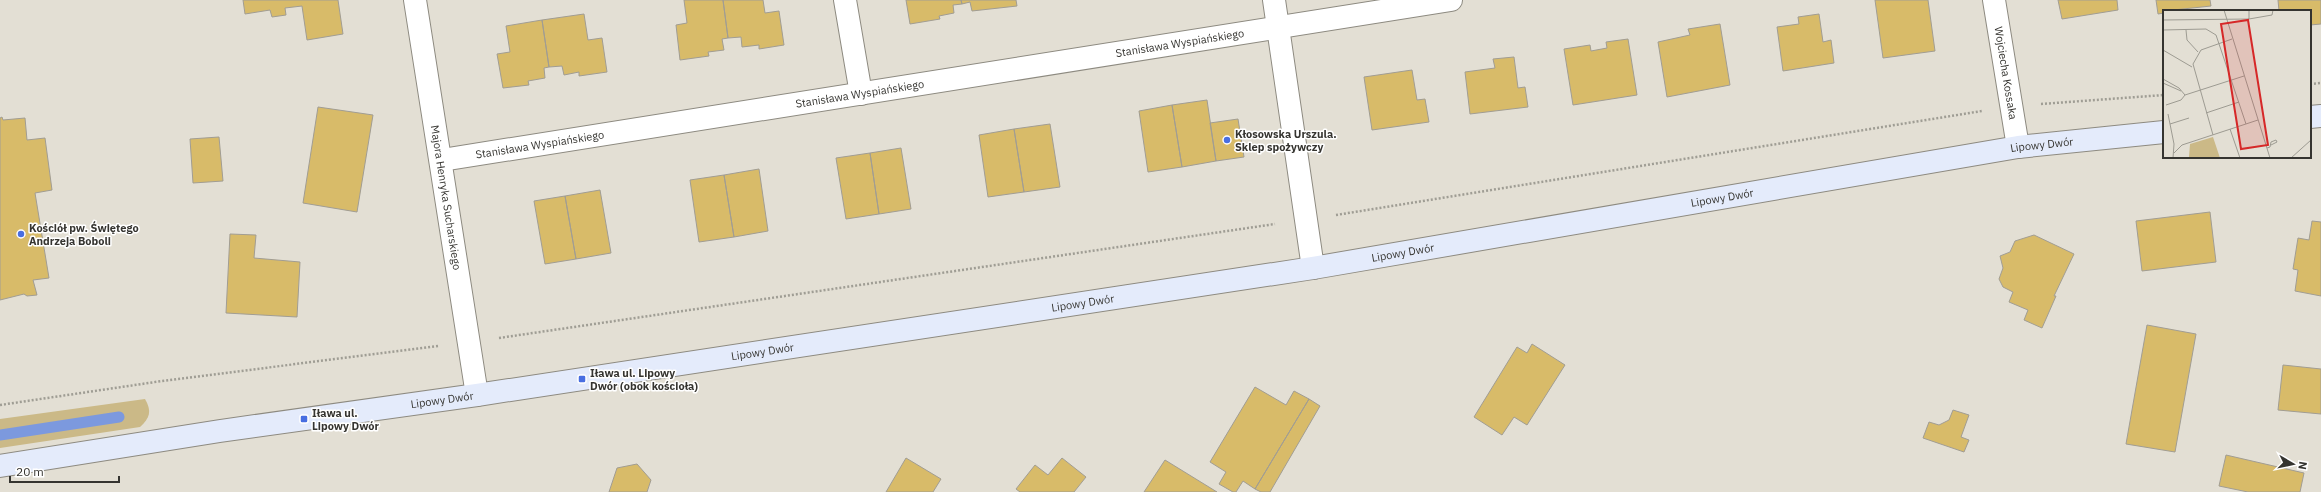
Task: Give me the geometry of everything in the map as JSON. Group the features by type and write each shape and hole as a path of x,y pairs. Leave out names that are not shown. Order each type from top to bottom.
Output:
{"street":[{"name":"Majora Henryka Sucharskiego","path":"415,0 442,160 477,395"},
{"path":"845,0 861,94"},
{"path":"1274,0 1313,268"},
{"name":"Stanisława Wyspiańskiego","path":"442,160 1451,0"},
{"name":"Wojciecha Kossaka","path":"1994,0 2018,147"},
{"path":"2311,118 2321,116"},
{"name":"Lipowy Dwór","path":"0,466 220,431 477,395 1313,268 2018,147 2163,132"}],"path":[{"path":"2311,84 2321,83"},
{"path":"0,405 162,381 468,342 1306,220 2011,106 2163,95"}],"shaded area":[{"path":"145,399 149,407 149,414 146,421 140,427 0,448 0,419"}],"building":[{"path":"243,0 338,0 343,34 307,40 302,6 285,8 286,15 272,17 270,10 245,14"},
{"path":"684,0 723,0 728,38 722,39 724,50 708,52 709,56 680,60 676,25 687,23"},
{"path":"723,0 763,0 765,13 779,11 784,45 759,49 759,45 742,47 741,37 728,38"},
{"path":"906,0 961,0 962,4 953,5 954,13 939,16 940,19 910,24"},
{"path":"961,0 1016,0 1017,6 972,11 970,2 962,4"},
{"path":"1875,0 1928,0 1935,51 1883,58"},
{"path":"2058,0 2117,0 2118,10 2062,19"},
{"path":"2156,0 2210,0 2211,6 2163,10 2163,13 2158,14"},
{"path":"2278,0 2321,0 2321,24 2311,25 2311,10 2279,10"},
{"path":"584,14 588,40 602,38 607,72 579,76 579,72 564,75 562,66 549,67 542,20"},
{"path":"1819,14 1823,42 1831,40 1834,63 1783,71 1777,27 1799,24 1798,17"},
{"path":"542,20 549,67 544,68 545,78 528,81 529,85 503,88 497,54 510,52 506,26"},
{"path":"1720,24 1730,85 1667,97 1658,42 1690,35 1688,29"},
{"path":"1628,39 1637,95 1573,105 1564,49 1590,45 1591,51 1607,48 1606,42"},
{"path":"1514,57 1518,88 1525,87 1528,107 1470,114 1465,72 1495,68 1493,59"},
{"path":"1412,70 1417,100 1425,99 1429,122 1372,130 1364,77"},
{"path":"1207,100 1216,161 1182,167 1172,105"},
{"path":"1172,105 1182,167 1148,172 1139,111"},
{"path":"318,107 373,115 357,212 303,203"},
{"name":"Kościół pw. Świętego Andrzeja Boboli","path":"2,117 3,120 25,118 27,140 45,138 52,190 35,193 49,278 33,280 37,295 27,296 24,294 0,300 0,118"},
{"name":"Kłosowska Urszula. Sklep spożywczy","path":"1238,119 1244,157 1216,161 1210,123"},
{"path":"1050,124 1060,187 1024,192 1014,129"},
{"path":"1014,129 1024,192 988,197 979,135"},
{"path":"219,137 223,181 193,183 190,139"},
{"path":"901,148 911,209 879,214 870,153"},
{"path":"870,153 879,214 846,219 836,158"},
{"path":"759,169 768,231 734,237 724,175"},
{"path":"724,175 734,237 699,242 690,180"},
{"path":"600,190 611,253 576,259 565,196"},
{"path":"565,196 576,259 545,264 534,201"},
{"path":"2210,212 2216,262 2142,271 2136,221"},
{"path":"2312,221 2321,222 2321,296 2295,291 2298,270 2293,269 2298,238 2309,240"},
{"path":"230,234 256,235 254,258 300,262 297,317 226,313"},
{"path":"2034,235 2074,254 2054,296 2056,296 2042,328 2024,320 2028,310 2009,302 2013,292 2003,287 1999,279 2003,268 2000,256 2010,252 2015,241"},
{"path":"2147,325 2196,334 2175,452 2126,444"},
{"path":"1532,344 1565,365 1527,425 1514,417 1502,435 1474,417 1517,347 1527,353"},
{"path":"2283,365 2321,369 2321,414 2278,410"},
{"path":"1255,387 1286,405 1294,391 1309,399 1255,489 1243,481 1236,492 1233,492 1219,484 1226,472 1210,462"},
{"path":"1309,399 1320,406 1270,492 1261,492 1255,489"},
{"path":"1953,410 1969,415 1961,437 1969,440 1964,452 1923,438 1929,422 1939,425 1949,420"},
{"path":"2226,455 2304,473 2300,492 2248,492 2219,486"},
{"path":"906,458 941,479 933,492 886,492"},
{"path":"1062,458 1086,477 1074,492 1020,492 1016,489 1035,465 1048,475"},
{"path":"1165,460 1217,492 1144,492"},
{"path":"637,464 651,480 647,492 609,492 617,468"}],"waterway":[{"path":"0,435 119,417"}],"place":[{"name":"Kłosowska Urszula. Sklep spożywczy","path":"1227,140"},
{"name":"Kościół pw. Świętego Andrzeja Boboli","path":"21,234"},
{"name":"Iława ul. Lipowy Dwór (obok kościoła)","path":"582,379"},
{"name":"Iława ul. Lipowy Dwór","path":"304,419"}]}
